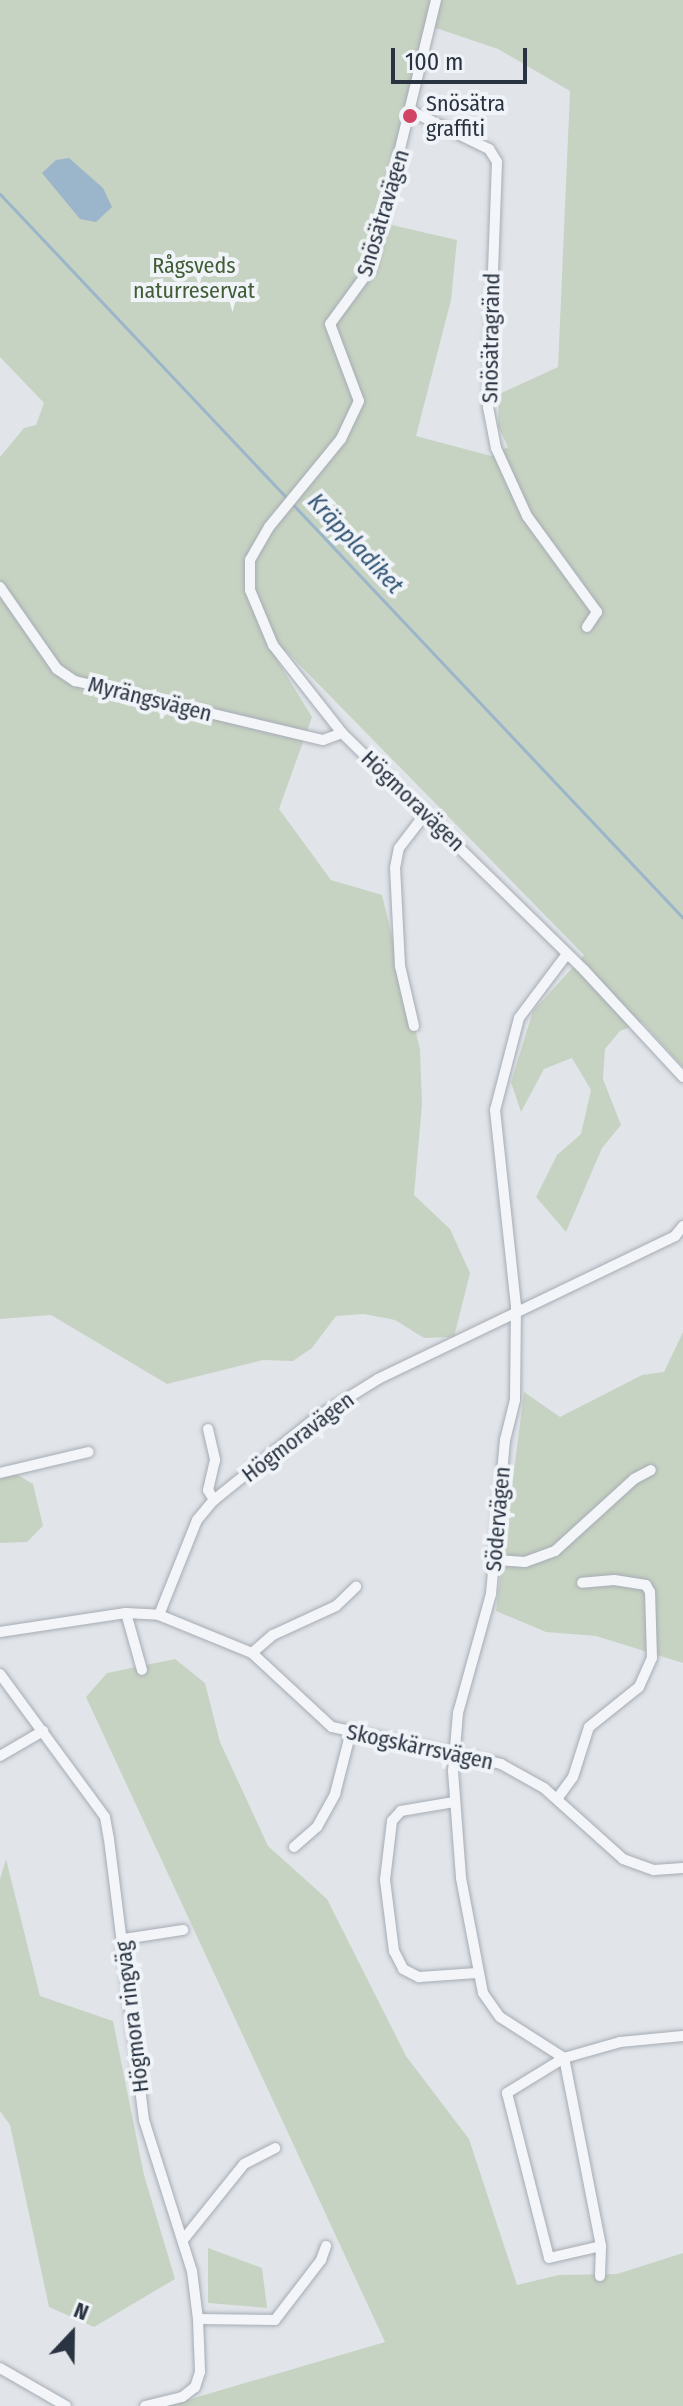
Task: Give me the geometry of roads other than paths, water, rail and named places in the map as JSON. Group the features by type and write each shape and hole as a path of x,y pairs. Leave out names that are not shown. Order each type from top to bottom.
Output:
{"street":[{"name":"Snösätravägen","path":"342,733 273,645 250,590 250,560 287,506 341,439 359,401 330,324 371,268 413,112 436,0"},
{"name":"Snösätragränd","path":"413,112 489,149 497,162 488,407 496,448 527,516 597,612 587,627"},
{"name":"Myrängsvägen","path":"0,587 57,669 75,681 323,740 342,733"},
{"name":"Högmoravägen","path":"342,733 567,954 683,1077"},
{"path":"414,1026 400,966 395,868 399,848 426,813"},
{"name":"Södervägen","path":"564,2058 500,2017 483,1993 477,1973 454,1802 454,1753 462,1688 497,1560 505,1440 515,1400 515,1317 495,1110 519,1018 567,954"},
{"name":"Högmoravägen","path":"159,1615 193,1529 214,1500 347,1396 515,1317 675,1236 683,1226"},
{"path":"208,1429 215,1460 208,1490 214,1500"},
{"path":"0,1473 89,1452"},
{"path":"497,1560 525,1562 555,1551 634,1479 651,1470"},
{"path":"557,1799 573,1777 589,1727 639,1687 652,1658 650,1592 646,1585 603,1579 582,1583"},
{"path":"252,1653 273,1635 336,1606 356,1587"},
{"path":"0,1632 126,1613 159,1615"},
{"path":"126,1613 142,1670"},
{"name":"Skogskärrsvägen","path":"159,1615 252,1653 332,1727 350,1735 454,1753 517,1771 557,1799 623,1859 654,1870 683,1868"},
{"name":"Högmora ringväg","path":"0,1674 105,1817 124,1939 144,2120 183,2240 198,2319 200,2372 195,2387 182,2397 145,2406"},
{"path":"0,1756 43,1731"},
{"path":"294,1847 317,1827 335,1794 350,1735"},
{"path":"454,1802 401,1811 392,1821 385,1880 394,1951 403,1969 419,1977 477,1973"},
{"path":"124,1939 183,1930"},
{"path":"601,2246 549,2258 507,2093 577,2052 654,2036 683,2036"},
{"path":"564,2058 601,2246 600,2276"},
{"path":"183,2240 244,2164 275,2148"},
{"path":"198,2319 275,2320 321,2260 326,2246"},
{"path":"0,2368 66,2406"}],"water":[{"path":"69,158 103,188 112,207 96,222 80,219 42,173 56,160"}],"waterway":[{"name":"Kräppladiket","path":"0,194 683,918"}],"place":[{"name":"Snösätra graffiti","path":"410,116"}],"park label":[{"name":"Rågsveds naturreservat","path":"194,278"}]}
